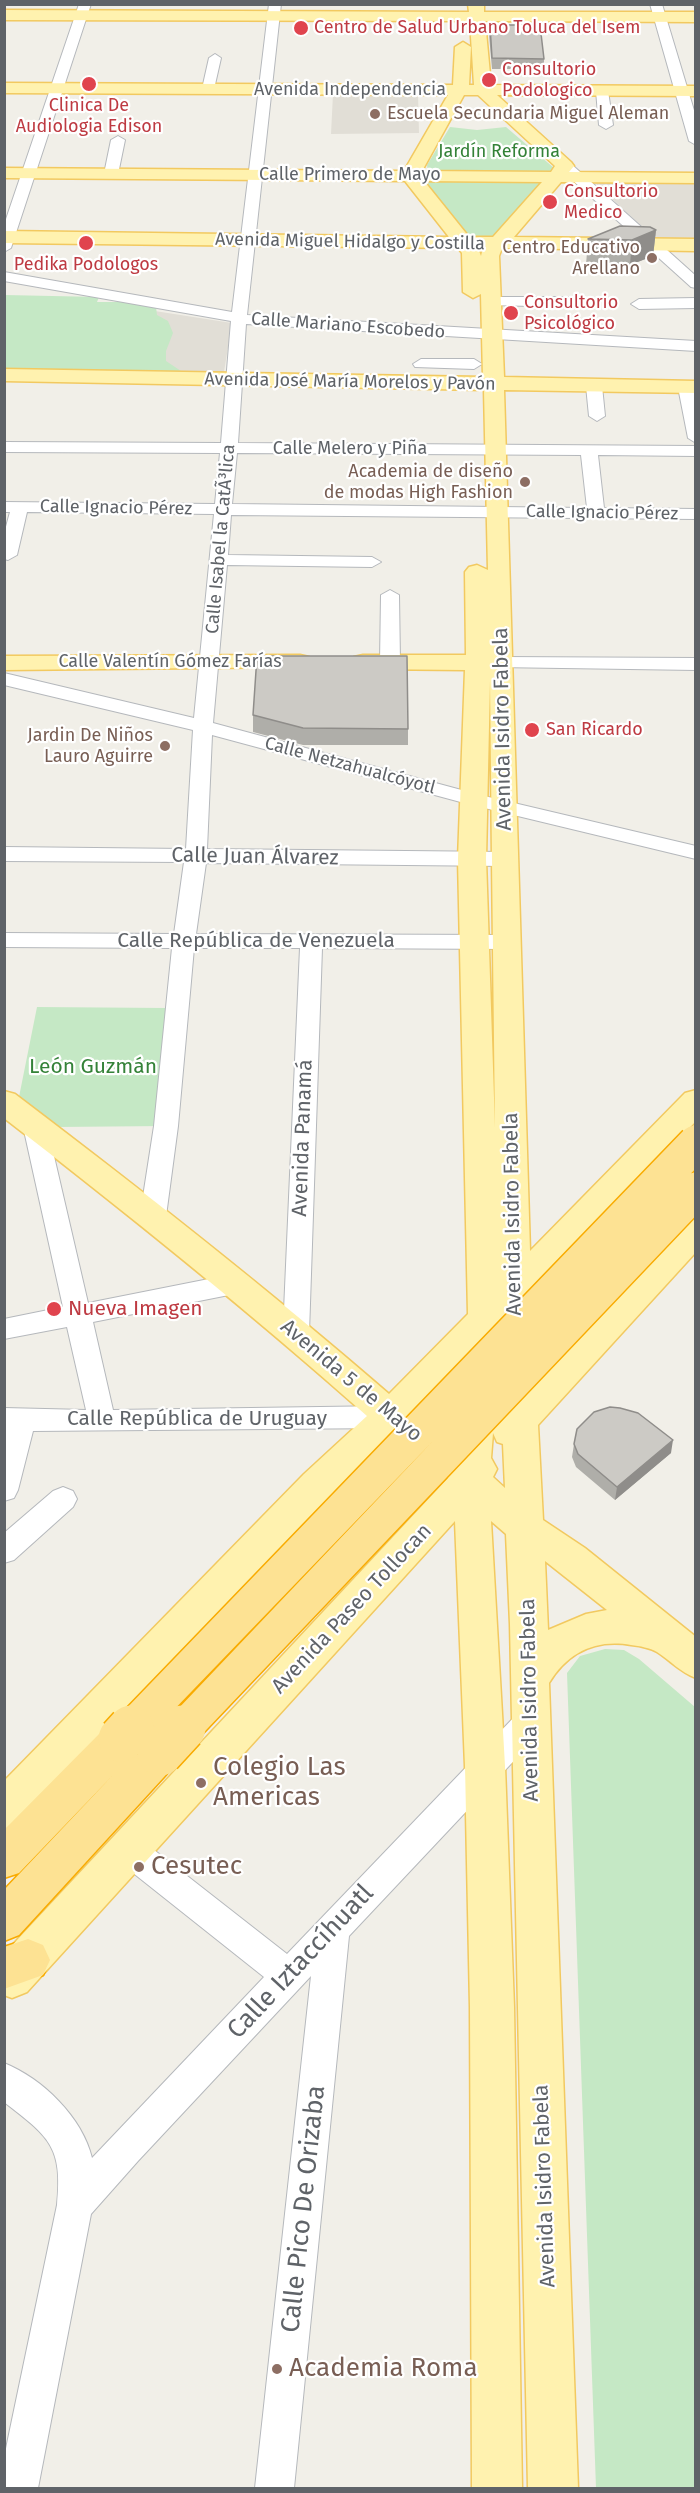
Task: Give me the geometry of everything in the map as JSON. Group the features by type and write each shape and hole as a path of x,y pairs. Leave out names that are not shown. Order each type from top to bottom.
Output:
{"highway":[{"path":"4,1859 696,1143"},
{"name":"Avenida Paseo Tollocan","path":"4,1921 159,1753 696,1190"}],"main road":[{"path":"4,15 83,10 469,10 658,11 696,17"},
{"path":"410,176 459,91 464,74 469,10"},
{"path":"469,10 483,91 566,173"},
{"name":"Avenida Independencia","path":"4,88 209,87 264,90 688,91"},
{"name":"Calle Primero de Mayo","path":"4,173 410,176 566,173 696,178"},
{"name":"Avenida Isidro Fabela","path":"553,2488 543,2094 530,1722 531,1678 514,1288 505,806 490,663 485,449 480,378 483,334 491,302 490,256 497,243 566,173"},
{"name":"Avenida Isidro Fabela","path":"410,176 473,257 483,334 480,378"},
{"name":"Avenida Miguel Hidalgo y Costilla","path":"6,241 249,240 696,245"},
{"name":"Avenida José María Morelos y Pavón","path":"4,375 233,381 480,378 594,386 691,387"},
{"name":"Calle Valentín Gómez Farías","path":"4,663 490,663"},
{"name":"Avenida Isidro Fabela","path":"490,663 475,800 472,859 485,1317 472,1497 485,1766 492,2007 497,2488"},
{"path":"4,1810 317,1485 389,1417 696,1101"},
{"name":"Avenida 5 de Mayo","path":"4,1102 153,1216 296,1333 389,1417 472,1497"},
{"path":"513,1220 530,1232 556,1245"},
{"path":"317,1485 343,1478 381,1486 392,1493 408,1512 412,1535 416,1540 448,1520 472,1497 519,1422 696,1230"},
{"path":"556,1245 549,1272 562,1289 572,1296 603,1306 630,1304"},
{"path":"472,1497 502,1519 526,1529 572,1559 665,1638 696,1661"},
{"name":"Avenida Paseo Tollocan","path":"12,1971 129,1850 416,1540"},
{"path":"531,1678 544,1655 565,1638 578,1632 603,1626 630,1627 665,1638"},
{"path":"492,2007 503,2020 511,2025 528,2024 540,2012"},
{"path":"493,2092 500,2086 518,2080 536,2087 543,2094"}],"street":[{"path":"6,241 83,10"},
{"name":"Calle Isabel la CatÃ³lica","path":"153,1216 166,1126 184,941 196,856 203,726 224,509 233,381 274,10"},
{"path":"658,11 688,91 696,141"},
{"path":"209,87 215,58"},
{"path":"602,91 606,125"},
{"path":"111,174 118,140"},
{"path":"566,173 695,283"},
{"name":"Calle Mariano Escobedo","path":"4,276 241,319 696,346"},
{"path":"491,302 580,302"},
{"path":"639,304 696,303"},
{"path":"421,364 480,378"},
{"path":"594,386 597,416"},
{"path":"691,387 696,438"},
{"name":"Calle Melero y Piña","path":"4,447 696,451"},
{"path":"589,450 596,513"},
{"path":"8,555 12,507"},
{"name":"Calle Ignacio Pérez","path":"12,507 696,514"},
{"path":"219,560 372,562"},
{"path":"390,594 390,662"},
{"name":"Calle Valentín Gómez Farías","path":"490,663 696,664"},
{"name":"Calle Netzahualcóyotl","path":"4,679 203,726 475,800 696,853"},
{"name":"Calle Juan Álvarez","path":"4,854 505,859"},
{"name":"Calle República de Venezuela","path":"4,940 508,942"},
{"name":"Avenida Panamá","path":"296,1333 310,942"},
{"path":"35,1126 102,1420"},
{"path":"4,1329 234,1284"},
{"name":"Calle República de Uruguay","path":"13,1419 389,1417"},
{"path":"4,1490 13,1419"},
{"path":"4,1551 63,1499"},
{"name":"Calle Iztaccíhuatl","path":"75,2205 125,2148 485,1766 530,1722"},
{"path":"129,1850 288,1975"},
{"name":"Calle Pico De Orizaba","path":"274,2488 333,1929"},
{"path":"4,2080 50,2118 71,2146 77,2169 75,2205 18,2488"}],"shaded area":[{"name":"Escuela Secundaria Miguel Aleman","path":"333,94 418,94 419,133 331,134"},
{"path":"595,183 696,183 695,240 663,239 651,235"},
{"path":"97,302 232,323 223,378 5,371"}],"green space":[{"name":"Jardín Reforma","path":"450,127 477,130 506,127 554,168 554,172 548,175 428,172 427,165"},
{"path":"547,179 498,238 469,238 424,180"},
{"path":"5,295 99,297 97,302 128,302 156,307 157,315 168,321 173,333 166,351 166,361 187,375 5,372"},
{"name":"León Guzmán","path":"37,1007 166,1008 166,1126 56,1127 19,1097"},
{"path":"605,1649 624,1650 639,1659 695,1707 695,2488 596,2488 567,1673 580,1656"}],"building":[{"path":"490,25 540,25 544,59 492,58"},
{"path":"620,226 650,227 656,230 632,240 588,239"},
{"path":"257,656 407,656 408,729 303,728 253,715"},
{"path":"610,1407 638,1413 673,1440 617,1487 578,1454 574,1444 577,1429 594,1412"}],"place":[{"name":"Centro de Salud Urbano Toluca del Isem","path":"301,28"},
{"name":"Consultorio Podologico","path":"489,80"},
{"name":"Clinica De Audiologia Edison","path":"89,84"},
{"name":"Escuela Secundaria Miguel Aleman","path":"375,114"},
{"name":"Consultorio Medico","path":"550,202"},
{"name":"Pedika Podologos","path":"86,243"},
{"name":"Centro Educativo Arellano","path":"652,258"},
{"name":"Consultorio Psicológico","path":"511,313"},
{"name":"Academia de diseño de modas High Fashion","path":"525,482"},
{"name":"San Ricardo","path":"532,730"},
{"name":"Jardin De Niños Lauro Aguirre","path":"165,746"},
{"name":"Nueva Imagen","path":"54,1309"},
{"name":"Colegio Las Americas","path":"201,1783"},
{"name":"Cesutec","path":"139,1867"},
{"name":"Academia Roma","path":"277,2369"}]}
